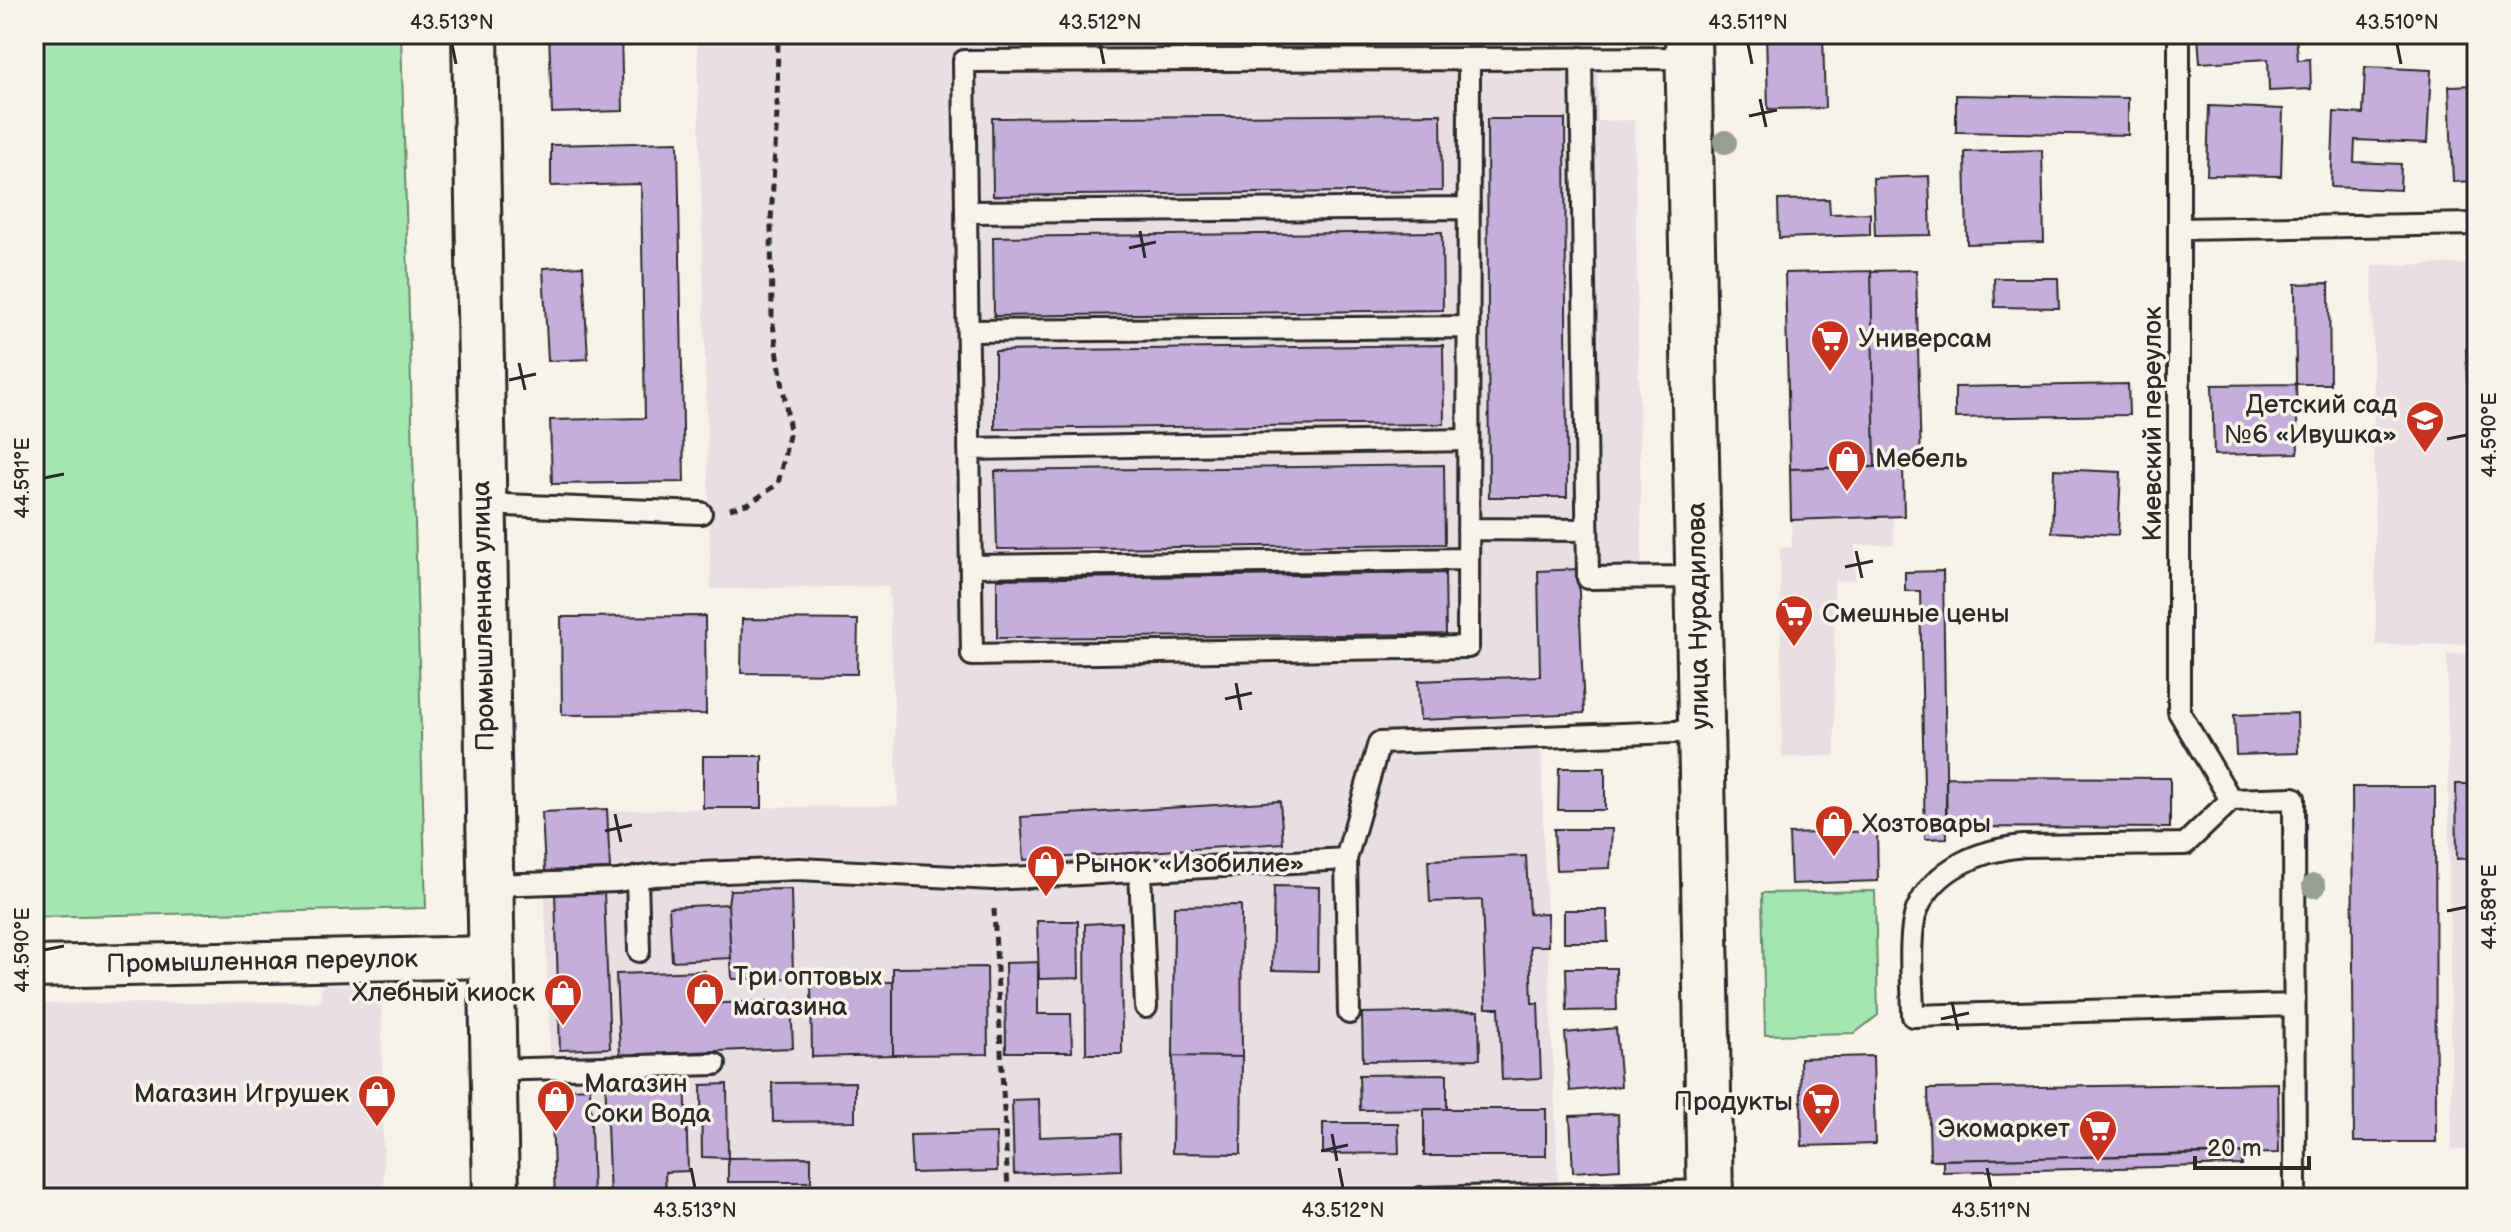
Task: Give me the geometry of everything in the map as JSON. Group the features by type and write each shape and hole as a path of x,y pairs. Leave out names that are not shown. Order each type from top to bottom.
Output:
{"street":[{"name":"Промышленная улица","path":"475,34 496,1198"},
{"name":"улица Нурадилова","path":"1688,46 1710,1195"},
{"name":"Промышленная переулок","path":"34,967 491,957"}],"lane":[{"name":"Киевский переулок","path":"2179,34 2179,712 2231,800"},
{"path":"1469,59 1468,647 972,655 964,61 1581,58 1688,46"},
{"path":"1581,58 1588,578 1698,577"},
{"path":"966,212 1469,208"},
{"path":"2179,229 2477,224"},
{"path":"968,331 1469,327"},
{"path":"969,449 1468,440"},
{"path":"483,504 701,513"},
{"path":"1468,529 1587,530"},
{"path":"971,566 1468,559"},
{"path":"1349,1013 1346,859 1379,743 1701,731"},
{"path":"2294,1005 1913,1016 1912,935 1916,912 1928,892 1947,872 1997,848 2185,844 2231,800 2294,798 2295,1198"},
{"path":"489,885 617,881 637,877 799,869 993,879 1346,859"},
{"path":"1140,871 1146,1007"},
{"path":"637,877 639,951"},
{"path":"493,1070 715,1064"},
{"path":"1421,1198 1710,1195"}],"path":[{"path":"701,513 750,503 778,484 790,431 772,318 771,221 778,34"},
{"path":"993,879 1008,1191"},
{"path":"822,1198 1029,1191 1029,1198"}],"shaded area":[{"path":"697,34 1598,34 1598,121 1634,120 1642,569 1538,571 1540,676 1418,681 1420,719 1541,717 1559,1198 555,1198 542,812 898,805 889,586 711,589"},
{"name":"Детский сад №6 «Ивушка»","path":"2477,264 2477,644 2376,645 2372,265"},
{"path":"1893,517 1894,545 1855,545 1855,580 1834,581 1835,756 1782,757 1780,548 1792,547 1791,520"},
{"path":"2447,654 2477,654 2477,1150 2452,1150"},
{"path":"381,984 384,1198 34,1198 34,1004 320,1002 322,985"}],"green space":[{"path":"34,34 401,34 426,908 34,917"},
{"path":"1875,891 1878,1015 1855,1033 1765,1035 1762,893"}],"building":[{"path":"549,34 621,34 623,111 552,113"},
{"path":"1315,34 1591,34 1591,41 1315,46"},
{"path":"1766,34 1823,34 1825,108 1768,109"},
{"path":"2296,34 2298,60 2310,59 2311,89 2269,91 2268,59 2200,63 2198,36"},
{"path":"2365,67 2431,70 2427,143 2355,140 2354,162 2401,164 2400,190 2331,187 2334,112 2363,114"},
{"path":"2477,85 2477,181 2453,182 2449,86"},
{"path":"1956,95 2128,98 2128,135 1956,132"},
{"path":"2209,106 2283,109 2281,176 2207,175"},
{"path":"1441,114 1442,191 993,196 992,118"},
{"path":"1487,119 1565,119 1567,497 1489,497"},
{"path":"678,142 684,482 552,484 550,420 645,418 641,184 551,186 551,145"},
{"path":"2042,150 2044,242 1967,244 1965,152"},
{"path":"1929,176 1931,235 1875,236 1873,178"},
{"path":"1829,199 1830,214 1870,213 1870,235 1779,238 1778,200"},
{"path":"1442,232 1443,310 994,316 993,237"},
{"path":"583,266 588,359 548,361 543,268"},
{"path":"1916,270 1921,464 1875,467 1871,271"},
{"name":"Универсам","path":"1871,271 1875,467 1790,469 1785,273"},
{"path":"1994,278 2058,278 2059,308 1995,307"},
{"path":"2329,283 2330,384 2296,384 2295,284"},
{"path":"1443,345 1444,424 995,429 995,351"},
{"path":"2477,348 2477,382 2467,382 2466,349"},
{"path":"2128,384 2129,415 1955,418 1955,387"},
{"path":"2296,384 2298,453 2214,455 2212,385"},
{"path":"1444,465 1445,544 997,549 995,471"},
{"name":"Мебель","path":"1903,465 1904,516 1791,520 1790,469"},
{"path":"2054,469 2121,472 2118,535 2052,532"},
{"path":"1578,569 1584,713 1420,720 1418,681 1540,676 1538,571"},
{"path":"1943,571 1947,838 1925,839 1920,591 1905,591 1905,572"},
{"path":"1445,573 1446,634 997,638 997,579"},
{"path":"705,616 706,714 562,715 561,617"},
{"path":"742,619 858,620 857,674 741,673"},
{"path":"2297,713 2298,753 2236,755 2234,715"},
{"path":"703,756 762,756 762,808 703,808"},
{"path":"1559,768 1605,768 1605,810 1558,810"},
{"path":"1946,777 2170,778 2170,828 1946,827"},
{"path":"2456,784 2477,784 2477,858 2457,859"},
{"path":"2352,787 2435,787 2436,1142 2354,1142"},
{"path":"1280,801 1283,843 1024,860 1021,817"},
{"path":"607,809 610,869 545,871 542,812"},
{"path":"1554,829 1612,829 1610,868 1556,870"},
{"name":"Хозтовары","path":"1877,831 1878,881 1791,884 1789,834"},
{"path":"1526,856 1529,914 1547,913 1548,946 1530,946 1532,1003 1538,1003 1541,1078 1502,1080 1499,1008 1486,1008 1482,900 1430,902 1428,860"},
{"path":"1274,886 1319,887 1318,971 1272,970"},
{"path":"791,889 793,978 732,979 730,890"},
{"path":"604,891 610,1048 560,1050 555,893"},
{"path":"728,904 731,958 672,961 669,907"},
{"path":"1241,905 1242,1057 1173,1056 1174,906"},
{"path":"1564,910 1607,910 1608,942 1564,942"},
{"path":"1037,921 1078,921 1079,978 1039,979"},
{"path":"1121,922 1122,1054 1086,1054 1085,924"},
{"path":"1038,962 1038,1014 1071,1014 1072,1052 1006,1052 1005,963"},
{"path":"987,967 988,1054 893,1055 893,968"},
{"path":"1566,968 1616,968 1617,1010 1567,1011"},
{"name":"Три оптовых магазина","path":"705,971 706,1004 791,1000 793,1048 620,1055 616,974"},
{"path":"811,981 893,982 893,1055 812,1057"},
{"path":"1479,1011 1480,1059 1363,1061 1362,1013"},
{"path":"1616,1028 1621,1086 1570,1091 1565,1033"},
{"path":"1173,1056 1242,1057 1241,1154 1172,1153"},
{"path":"1873,1056 1875,1144 1802,1146 1800,1058"},
{"path":"685,1073 688,1171 665,1172 666,1198 610,1198 605,1075"},
{"path":"1447,1074 1447,1109 1360,1110 1359,1075"},
{"path":"855,1082 855,1121 773,1122 772,1083"},
{"path":"2278,1083 2279,1153 1930,1160 1928,1089"},
{"path":"727,1084 728,1158 702,1157 701,1085"},
{"path":"590,1088 593,1198 555,1198 551,1090"},
{"path":"1039,1099 1040,1137 1120,1134 1121,1170 1014,1174 1012,1100"},
{"path":"1424,1109 1546,1109 1546,1156 1424,1156"},
{"path":"1618,1114 1620,1169 1573,1172 1570,1116"},
{"path":"1323,1123 1398,1123 1399,1153 1323,1154"},
{"path":"996,1133 997,1171 912,1173 910,1135"},
{"path":"2242,1153 2242,1165 1943,1172 1943,1160"},
{"path":"811,1157 811,1182 728,1182 728,1158"}],"place":[{"name":"Универсам","path":"1830,373"},
{"name":"Детский сад №6 «Ивушка»","path":"2425,454"},
{"name":"Мебель","path":"1847,493"},
{"name":"Смешные цены","path":"1794,648"},
{"name":"Хозтовары","path":"1834,858"},
{"name":"Рынок «Изобилие»","path":"1046,898"},
{"name":"Три оптовых магазина","path":"705,1026"},
{"name":"Хлебный киоск","path":"563,1027"},
{"name":"Магазин Игрушек","path":"377,1128"},
{"name":"Магазин Соки Вода","path":"556,1133"},
{"name":"Продукты","path":"1821,1136"},
{"name":"Экомаркет","path":"2098,1163"}]}
